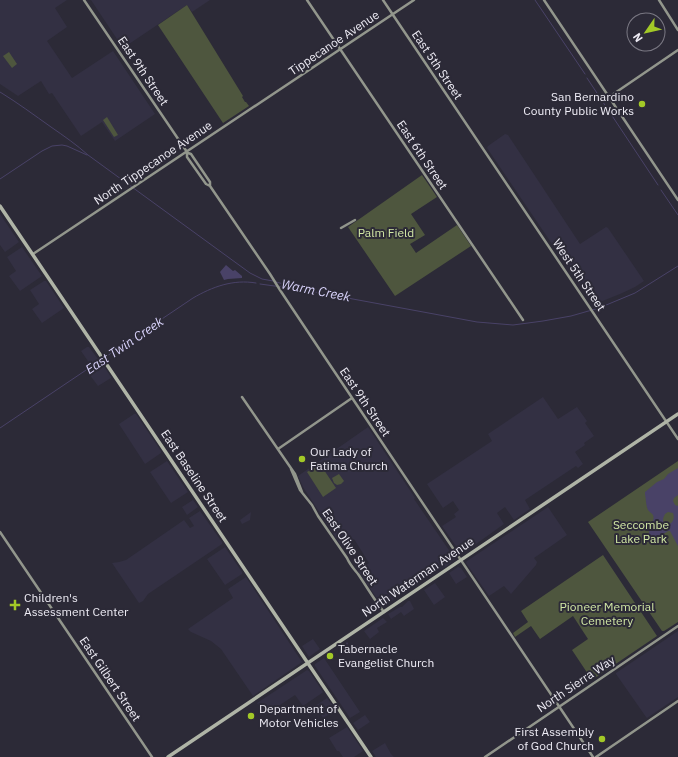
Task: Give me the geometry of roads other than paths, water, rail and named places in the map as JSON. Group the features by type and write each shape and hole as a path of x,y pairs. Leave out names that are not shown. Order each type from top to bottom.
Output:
{"main road":[{"name":"East Baseline Street","path":"0,206 372,757"},
{"name":"North Waterman Avenue","path":"168,757 678,414"}],"street":[{"name":"East 9th Street","path":"84,0 187,152 187,157 206,184 210,186 270,274 559,707 595,757"},
{"name":"East 6th Street","path":"307,0 523,320"},
{"name":"East 5th Street","path":"383,0 477,139"},
{"name":"Tippecanoe Avenue","path":"284,87 414,0"},
{"path":"544,0 678,200"},
{"path":"659,0 678,30"},
{"path":"609,96 678,50"},
{"name":"North Tippecanoe Avenue","path":"33,254 284,87"},
{"name":"West 5th Street","path":"477,139 666,422"},
{"path":"341,228 355,220"},
{"name":"East Olive Street","path":"242,397 295,474 302,492 347,558 350,565 358,574 384,612"},
{"path":"278,449 352,398"},
{"path":"666,422 678,439"},
{"name":"East Gilbert Street","path":"0,532 152,757"},
{"name":"North Sierra Way","path":"485,757 678,626"},
{"path":"595,757 678,701"}],"waterway":[{"path":"535,0 585,74"},
{"path":"587,78 658,185"},
{"name":"Warm Creek","path":"0,92 66,137 88,155 250,273 262,279 273,281"},
{"path":"0,179 52,146 67,146 87,155"},
{"path":"661,190 678,215"},
{"name":"Warm Creek","path":"276,282 315,292 477,322 513,325 571,316 599,308 635,293 678,266"},
{"name":"East Twin Creek","path":"0,428 193,298 215,287 231,283 256,283"},
{"name":"Warm Creek","path":"260,284 311,291"}],"place":[{"name":"San Bernardino County Public Works","path":"642,104"},
{"name":"Our Lady of Fatima Church","path":"302,459"},
{"name":"Children's Assessment Center","path":"15,605"},
{"name":"Tabernacle Evangelist Church","path":"330,656"},
{"name":"Department of Motor Vehicles","path":"251,716"},
{"name":"First Assembly of God Church","path":"602,739"}],"park label":[{"name":"Palm Field","path":"386,233"},
{"name":"Seccombe Lake Park","path":"641,532"},
{"name":"Pioneer Memorial Cemetery","path":"607,614"}]}
